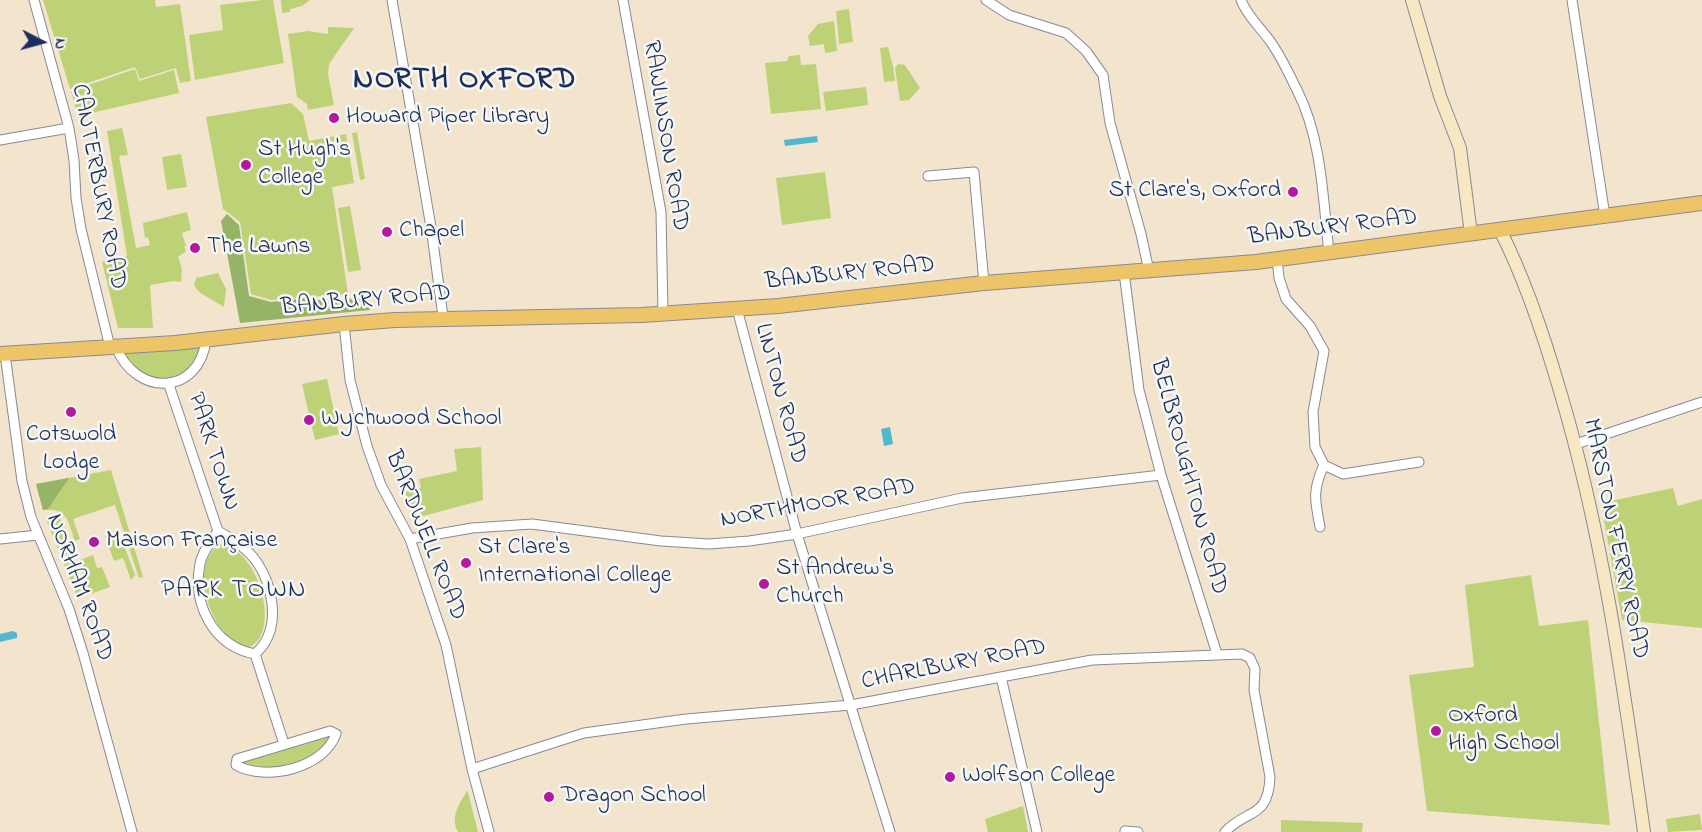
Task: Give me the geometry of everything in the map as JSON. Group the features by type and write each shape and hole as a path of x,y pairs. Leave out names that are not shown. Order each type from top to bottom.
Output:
{"main road":[{"path":"1412,0 1440,96 1460,148 1471,234"},
{"name":"BANBURY ROAD","path":"2,354 206,340 344,324 443,317 663,314 778,306 984,283 1277,259 1702,203"},
{"name":"MARSTON FERRY ROAD","path":"1500,230 1512,254 1538,323 1576,444 1593,516 1614,629 1644,832"}],"street":[{"name":"CANTERBURY ROAD","path":"34,0 69,128 81,229 113,347"},
{"path":"392,0 431,227 443,317"},
{"name":"RAWLINSON ROAD","path":"623,0 661,212 663,314"},
{"path":"986,0 1010,15 1066,33 1086,51 1103,75 1110,123 1149,270"},
{"path":"1241,0 1246,12 1272,43 1302,103 1313,134 1329,253"},
{"path":"1572,0 1605,216"},
{"path":"0,140 69,128"},
{"path":"928,176 974,172 984,283"},
{"path":"1277,259 1279,278 1286,299 1310,326 1324,351 1313,412 1315,447 1324,465 1343,474 1419,462"},
{"name":"BELBROUGHTON ROAD","path":"1124,272 1139,390 1161,475 1217,654"},
{"name":"LINTON ROAD","path":"737,309 797,534 890,832"},
{"name":"BARDWELL ROAD","path":"344,324 350,380 367,446 381,485 410,539 446,645 472,769 489,832"},
{"name":"PARK TOWN","path":"113,347 121,359 144,381 169,385 184,378 196,367 205,351 206,340"},
{"name":"NORHAM ROAD","path":"2,354 22,481 38,535 69,609 83,653 132,832"},
{"name":"PARK TOWN","path":"169,385 218,531 246,549 258,565 268,585 272,609 270,631 264,644 255,654 240,651 229,645 220,636 203,609 198,588 200,562 218,531"},
{"path":"1576,444 1702,402"},
{"path":"1320,526 1316,504 1316,483 1324,465"},
{"name":"NORTHMOOR ROAD","path":"410,539 472,528 532,524 661,541 709,544 797,534 962,498 1161,475"},
{"path":"0,539 38,535"},
{"path":"255,654 284,744"},
{"name":"CHARLBURY ROAD","path":"472,769 584,733 686,719 851,705 1092,660 1242,654 1250,658 1255,669 1254,690 1270,777 1270,791 1253,815 1232,825 1225,832"},
{"path":"1001,676 1037,832"},
{"path":"330,731 336,734 333,742 319,755 292,770 264,772 244,770 236,765 237,759 284,744 330,731"},
{"path":"1125,831 1138,832"}],"green space":[{"path":"43,0 155,0 156,7 180,4 191,81 180,83 176,68 140,79 135,67 70,89"},
{"path":"273,0 284,63 195,80 189,35 223,30 220,5"},
{"path":"281,0 310,0 302,6 290,9 290,12 282,13"},
{"path":"849,9 853,42 839,44 836,11"},
{"path":"834,21 837,51 825,53 824,44 810,46 808,36 818,24"},
{"path":"328,27 354,28 329,64 328,74 334,105 308,110 307,104 297,97 288,34 308,31 328,34"},
{"path":"888,47 895,81 884,82 880,48"},
{"path":"800,55 801,65 816,64 821,109 771,114 765,63 787,61 789,56"},
{"path":"898,64 905,65 920,88 909,100 900,101 895,68"},
{"path":"135,69 139,81 174,70 179,93 78,116 71,91"},
{"path":"866,87 868,105 826,111 823,92"},
{"path":"291,103 303,114 309,141 346,134 354,183 332,187 348,294 271,300 251,294 240,222 223,209 206,117"},
{"path":"122,128 128,155 119,156 136,248 150,245 148,237 145,238 143,223 187,212 191,230 182,233 186,251 178,257 182,269 181,282 150,285 153,328 118,328 102,262 127,256 107,131"},
{"path":"357,132 365,179 360,180 352,133"},
{"path":"181,154 187,187 167,190 162,157"},
{"path":"825,172 831,218 782,225 776,178"},
{"path":"350,206 361,270 348,272 338,208"},
{"path":"227,214 239,225 249,296 271,302 308,298 325,301 368,298 370,310 240,323 221,221"},
{"path":"218,273 226,289 224,307 199,292 194,285 196,278"},
{"path":"199,348 185,372 172,379 164,380 145,375 132,368 122,352"},
{"path":"327,379 339,434 315,440 302,384"},
{"path":"481,447 483,500 416,518 405,492 421,488 419,479 457,471 454,449"},
{"path":"111,470 143,577 139,578 115,505 73,519 80,539 75,541 66,517 58,511 43,510 36,484"},
{"path":"69,478 48,509 43,510 36,484"},
{"path":"1673,488 1678,506 1702,499 1702,628 1622,620 1601,503"},
{"path":"50,516 59,517 63,525 64,538 83,595 80,599 78,599 46,519"},
{"path":"112,533 117,547 124,545 135,575 131,580 123,558 114,561 105,536"},
{"path":"220,544 234,549 246,560 256,576 262,593 265,611 264,628 258,641 247,648 234,642 223,631 208,601 204,584 205,568 210,554"},
{"path":"93,555 97,568 102,567 110,587 90,594 78,561"},
{"path":"1531,575 1539,626 1588,620 1610,825 1427,811 1409,675 1474,667 1465,585"},
{"path":"327,733 330,738 325,745 306,761 289,767 269,769 243,765 244,760"},
{"path":"467,791 478,832 458,832 456,826 456,811"},
{"path":"1023,806 1028,832 988,832 985,819"},
{"path":"1700,814 1702,830 1668,832 1666,819"},
{"path":"1281,820 1363,823 1362,832 1281,832"}],"water":[{"path":"817,136 818,142 785,146 784,140"},
{"path":"890,427 893,444 884,446 881,429"},
{"path":"13,631 17,633 17,638 0,642 0,634"}],"place":[{"name":"Howard Piper Library","path":"334,118"},
{"name":"St Hugh's College","path":"246,165"},
{"name":"St Clare's, Oxford","path":"1293,192"},
{"name":"Chapel","path":"387,232"},
{"name":"The Lawns","path":"195,248"},
{"name":"Cotswold Lodge","path":"71,412"},
{"name":"Wychwood School","path":"309,420"},
{"name":"Maison Française","path":"94,542"},
{"name":"St Clare's International College","path":"466,563"},
{"name":"St Andrew's Church","path":"764,584"},
{"name":"Oxford High School","path":"1436,731"},
{"name":"Wolfson College","path":"950,777"},
{"name":"Dragon School","path":"549,797"}],"district":[{"name":"NORTH OXFORD","path":"465,82"},
{"name":"PARK TOWN","path":"234,592"}]}
